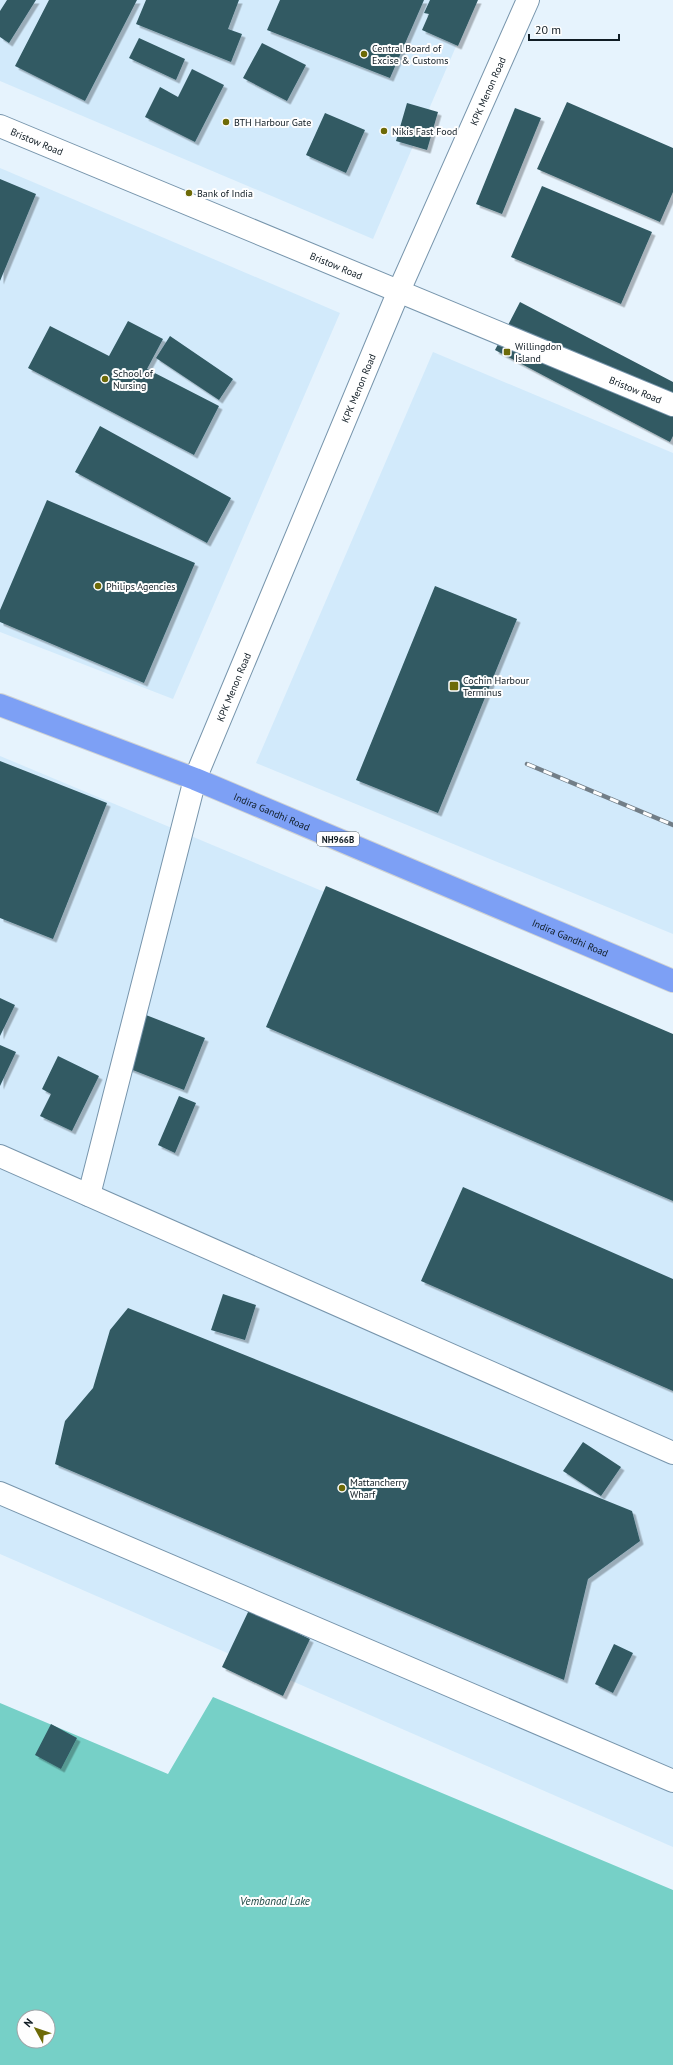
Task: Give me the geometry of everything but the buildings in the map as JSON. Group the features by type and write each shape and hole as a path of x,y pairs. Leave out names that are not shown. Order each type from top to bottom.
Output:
{"highway":[{"name":"Indira Gandhi Road","path":"0,705 195,779 673,981"}],"street":[{"name":"KPK Menon Road","path":"89,1196 195,779 398,293 528,0"},
{"name":"Bristow Road","path":"0,126 398,293 673,405"},
{"path":"0,1156 673,1453"},
{"path":"0,1493 673,1781"}],"shaded area":[{"path":"0,0 476,0 373,239 0,81"},
{"path":"0,168 340,313 173,699 0,632"},
{"path":"433,352 673,453 673,934 256,763"},
{"path":"0,756 673,1038 673,1847 0,1554"}],"water":[{"name":"Vembanad Lake","path":"213,1697 673,1890 673,2065 0,2065 0,1703 168,1774"}],"railway":[{"path":"527,764 673,825"}],"place":[{"name":"Central Board of Excise & Customs","path":"364,54"},
{"name":"BTH Harbour Gate","path":"226,122"},
{"name":"Nikis Fast Food","path":"384,131"},
{"name":"Bank of India","path":"189,193"},
{"name":"Willingdon Island","path":"507,352"},
{"name":"School of Nursing","path":"105,379"},
{"name":"Philips Agencies","path":"98,586"},
{"name":"Cochin Harbour Terminus","path":"454,686"},
{"name":"Mattancherry Wharf","path":"342,1488"}]}
